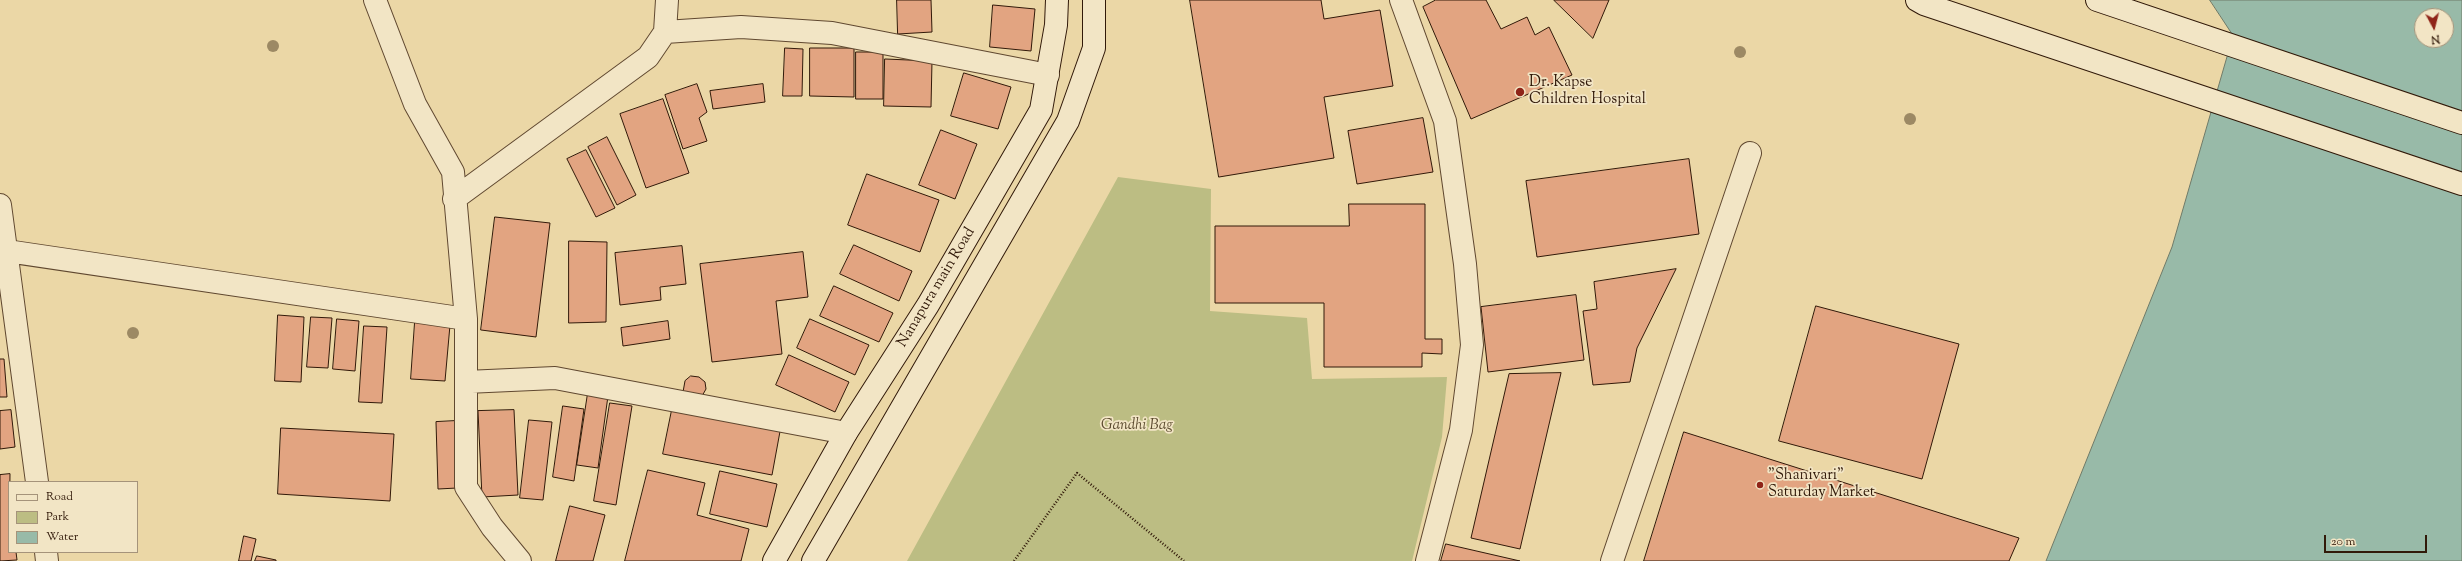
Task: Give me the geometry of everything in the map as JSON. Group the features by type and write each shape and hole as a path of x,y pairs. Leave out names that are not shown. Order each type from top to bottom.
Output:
{"street":[{"path":"376,0 415,104 453,172 454,199 466,319 466,487 492,527 520,561"},
{"path":"454,199 648,58 665,32 667,0"},
{"name":"Nanapura main Road","path":"774,561 846,433 928,305 1041,110 1056,25 1057,0"},
{"name":"Nanapura main Road","path":"813,561 1068,121 1094,48 1094,0"},
{"path":"1401,0 1445,121 1465,264 1472,345 1461,430 1427,561"},
{"path":"2097,0 2462,123"},
{"path":"1921,2 2462,184"},
{"path":"665,32 740,27 832,33 1048,75"},
{"path":"1612,561 1750,153"},
{"path":"0,205 3,251 37,481"},
{"path":"3,251 466,319"},
{"path":"466,382 555,378 846,433"}],"path":[{"path":"1014,561 1077,473 1184,561"}],"green space":[{"name":"Gandhi Bag","path":"1118,177 1211,189 1210,311 1307,318 1312,379 1447,377 1442,437 1412,561 907,561"}],"water":[{"path":"2210,0 2462,0 2462,561 2046,561 2172,247 2233,36"}],"building":[{"path":"897,0 931,0 932,32 898,34"},
{"path":"1190,0 1321,0 1324,19 1380,10 1393,86 1324,97 1334,158 1219,177"},
{"path":"1436,0 1486,0 1501,29 1527,17 1535,35 1549,27 1572,75 1471,119 1423,7"},
{"path":"1554,0 1609,0 1593,38"},
{"path":"993,5 1035,9 1031,51 990,47"},
{"path":"785,48 803,49 802,96 783,96"},
{"path":"810,48 854,48 854,97 810,96"},
{"path":"856,52 883,52 883,99 856,99"},
{"path":"885,59 932,61 931,107 884,106"},
{"path":"964,73 1011,87 998,129 951,116"},
{"path":"697,84 707,112 699,118 707,141 683,149 665,95"},
{"path":"763,84 765,102 713,109 710,91"},
{"path":"663,99 689,173 646,188 620,114"},
{"path":"1423,118 1433,172 1357,184 1348,131"},
{"path":"941,130 977,144 955,199 919,185"},
{"path":"607,137 636,195 617,205 588,147"},
{"path":"586,150 615,208 596,217 567,159"},
{"path":"1689,159 1699,234 1537,257 1526,181"},
{"path":"867,174 939,200 920,252 848,225"},
{"path":"1349,204 1425,204 1425,339 1442,339 1442,354 1422,353 1422,367 1324,367 1324,303 1215,303 1215,226 1349,226"},
{"path":"495,217 550,223 536,337 481,330"},
{"path":"569,241 607,242 606,322 569,323"},
{"path":"854,245 912,271 899,301 840,274"},
{"path":"682,246 686,284 660,287 661,300 620,305 615,253"},
{"path":"803,252 808,297 776,301 782,354 712,362 700,264"},
{"path":"1676,269 1637,348 1630,382 1593,385 1583,311 1597,309 1594,282"},
{"path":"834,286 893,313 879,342 820,316"},
{"path":"1576,295 1584,360 1488,372 1481,307"},
{"path":"1816,306 1959,344 1922,479 1779,441"},
{"path":"278,315 304,317 301,382 275,381"},
{"path":"311,317 332,318 328,368 307,367"},
{"path":"337,319 359,321 355,371 333,369"},
{"path":"810,319 869,345 855,375 797,348"},
{"path":"668,321 670,339 623,346 621,328"},
{"path":"415,322 450,325 445,381 411,379"},
{"path":"364,326 387,327 382,403 359,402"},
{"path":"789,355 849,382 835,412 776,385"},
{"path":"0,359 4,359 7,397 0,397"},
{"path":"1561,373 1520,549 1471,538 1509,374"},
{"path":"691,376 699,377 705,382 706,389 702,396 683,392 685,381"},
{"path":"588,393 608,396 598,468 577,465"},
{"path":"610,403 632,406 616,505 594,501"},
{"path":"673,405 781,426 772,475 663,454"},
{"path":"563,406 584,409 574,481 553,477"},
{"path":"11,410 15,447 0,449 0,411"},
{"path":"514,410 518,495 482,497 478,411"},
{"path":"529,420 552,422 543,500 520,498"},
{"path":"455,421 457,488 438,489 436,422"},
{"path":"281,428 394,434 390,501 278,494"},
{"name":"\"Shanivari\" Saturday Market","path":"1684,432 2019,538 2009,561 1644,561"},
{"path":"648,470 705,483 697,515 749,529 741,561 625,561"},
{"path":"720,471 777,484 767,527 710,514"},
{"path":"10,474 10,481 8,481 8,553 16,553 17,560 0,561 0,475"},
{"path":"570,506 605,515 593,561 556,561"},
{"path":"244,536 256,539 251,561 239,561"},
{"path":"1446,544 1520,561 1441,561"},
{"path":"257,556 276,560 276,561 255,561"}],"place":[{"name":"Dr. Kapse Children Hospital","path":"1520,92"},
{"name":"\"Shanivari\" Saturday Market","path":"1760,485"}]}
